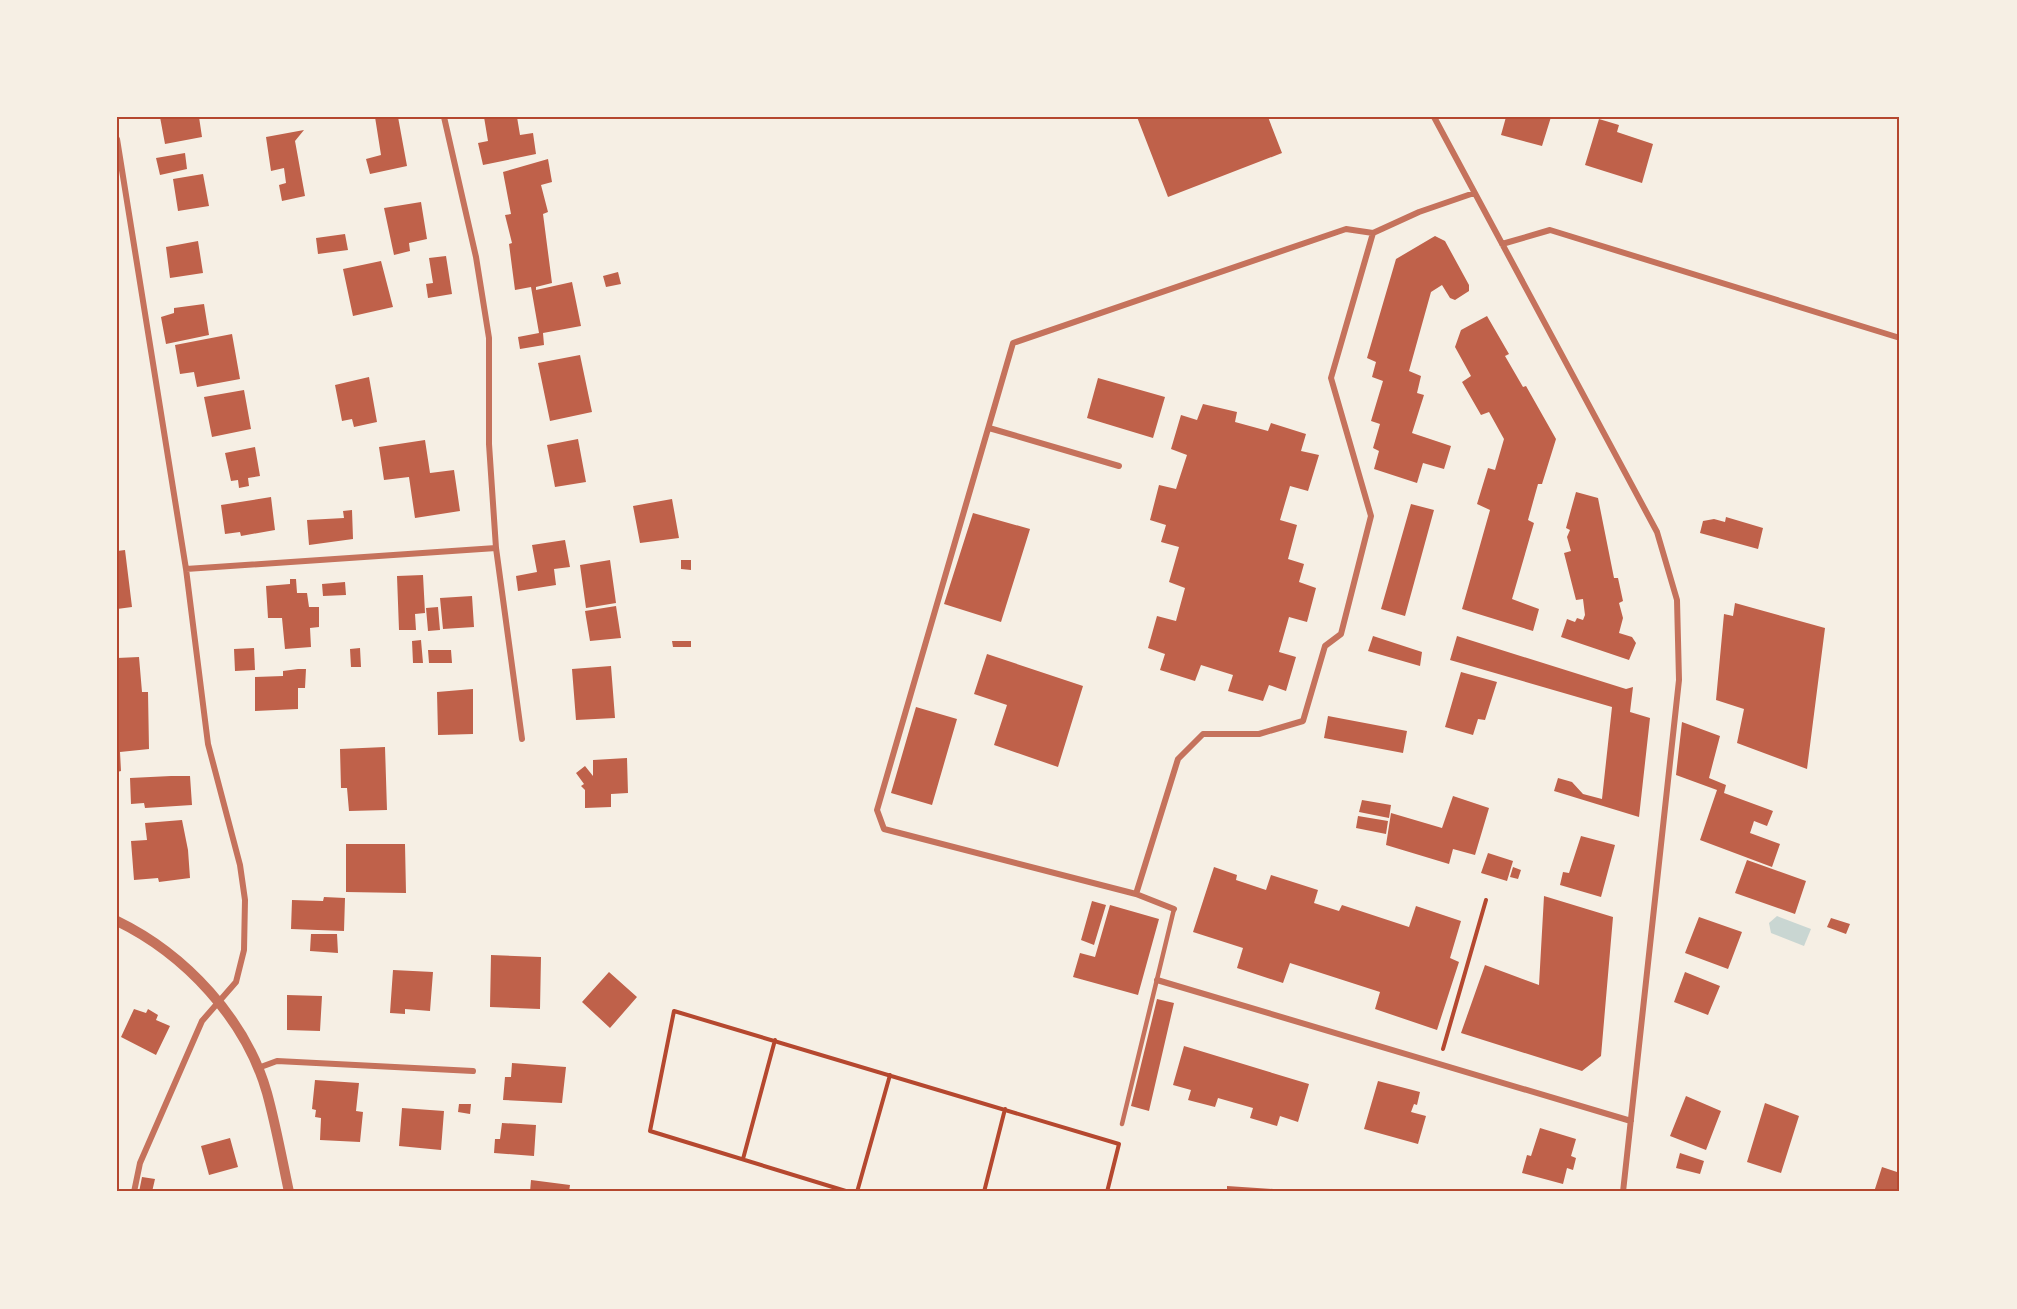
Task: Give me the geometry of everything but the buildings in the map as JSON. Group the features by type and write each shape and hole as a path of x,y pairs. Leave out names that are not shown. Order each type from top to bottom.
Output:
{"street":[{"path":"444,117 476,256 489,338 489,444 496,548 522,739"},
{"path":"1434,117 1657,532 1677,600 1679,680 1623,1192"},
{"path":"117,139 186,569 208,744 240,865 245,900 242,966 236,982 218,1002 198,1031 140,1163 134,1192"},
{"path":"1174,909 1136,894 884,829 877,810 1013,343 1346,230 1372,233 1419,212 1474,193"},
{"path":"1502,244 1550,230 1900,338"},
{"path":"1136,894 1178,759 1203,734 1259,734 1303,721 1325,646 1341,634 1371,516 1331,378 1372,233"},
{"path":"990,428 1119,466"},
{"path":"186,569 496,548"},
{"path":"117,921 171,955 218,1002 258,1068 267,1092 289,1192"},
{"path":"1157,980 1631,1121"},
{"path":"258,1068 277,1061 473,1071"}],"lane":[{"path":"1122,1124 1174,909"}],"path":[{"path":"1439,1064 1486,900"},
{"path":"849,1192 650,1131 674,1011 1119,1144 1107,1192"},
{"path":"743,1159 775,1040"},
{"path":"857,1192 890,1075"},
{"path":"984,1192 1005,1109"}],"shaded area":[{"path":"1777,916 1811,929 1804,946 1771,933 1769,923"}]}
